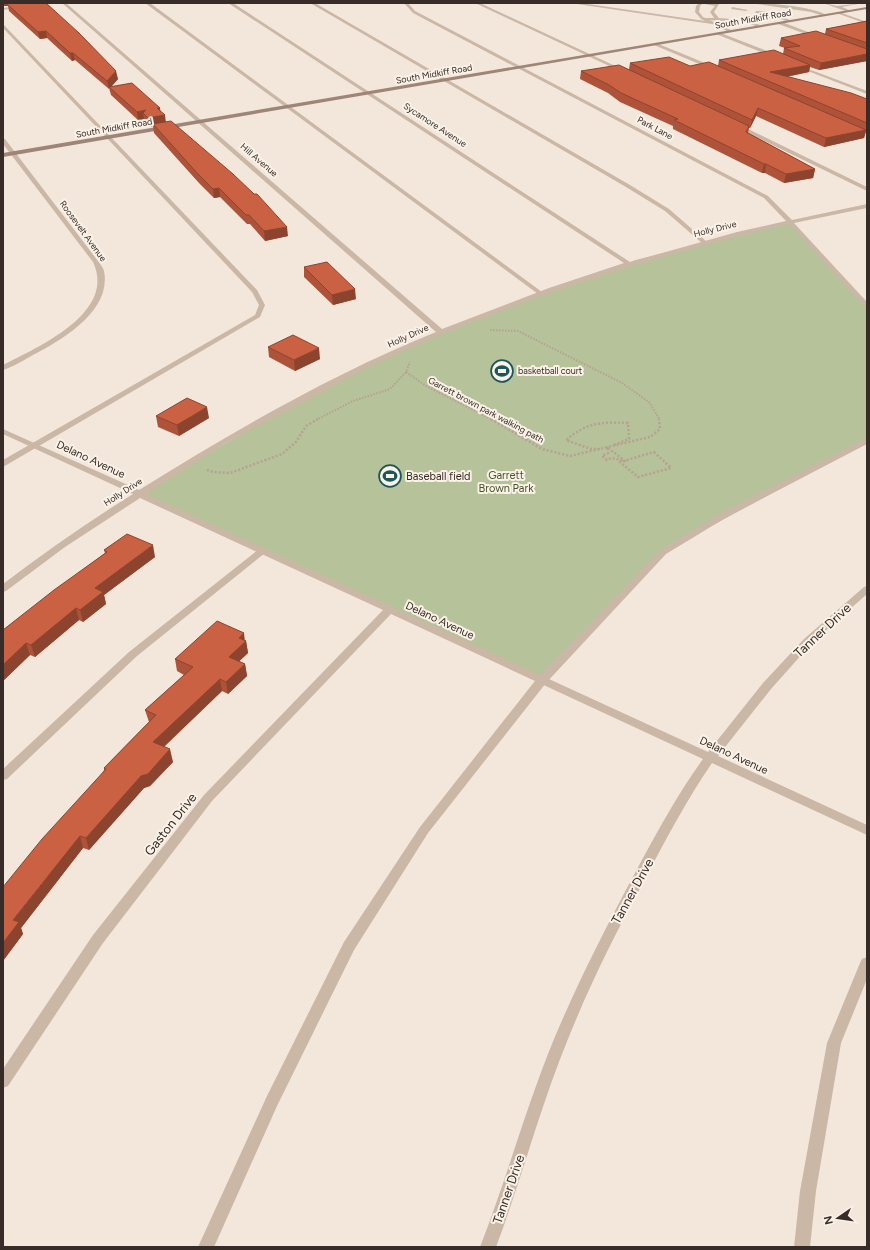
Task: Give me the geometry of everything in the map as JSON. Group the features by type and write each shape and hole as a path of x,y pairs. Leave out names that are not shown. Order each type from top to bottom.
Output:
{"main road":[{"name":"South Midkiff Road","path":"3,155 780,23 824,15 838,10 848,11 867,8"}],"street":[{"path":"3,9 52,3"},
{"name":"Hill Avenue","path":"64,3 441,332"},
{"path":"147,3 540,293"},
{"name":"Sycamore Avenue","path":"230,3 628,263"},
{"path":"312,3 667,210 704,242"},
{"name":"Park Lane","path":"406,3 414,12 758,192 774,204 867,306"},
{"path":"477,3 631,74"},
{"path":"572,3 710,22"},
{"path":"695,9 701,3 719,6"},
{"path":"826,3 866,22"},
{"path":"845,4 867,4"},
{"path":"838,10 852,4"},
{"path":"695,9 719,6"},
{"path":"717,19 712,12 719,6"},
{"path":"733,7 747,7 778,11 790,21"},
{"path":"812,11 816,7"},
{"path":"695,9 702,18 731,31"},
{"path":"778,11 758,9 778,11 812,11 824,15"},
{"path":"746,21 778,11"},
{"path":"669,16 682,14"},
{"path":"702,18 746,21 758,26"},
{"path":"780,23 824,39"},
{"path":"3,25 255,291 262,305 258,316 3,464"},
{"path":"718,33 780,58"},
{"path":"656,44 721,72"},
{"path":"794,64 867,93"},
{"path":"734,124 867,189"},
{"name":"Roosevelt Avenue","path":"3,140 96,262 99,268 101,280 95,303 76,325 53,342 3,368"},
{"name":"Holly Drive","path":"3,589 31,567 138,494 222,442 371,363 509,304 628,263 704,242 867,206"},
{"name":"Delano Avenue","path":"3,431 867,830"},
{"path":"206,1247 272,1101 349,946 424,830 542,680 663,552 724,515 867,441"},
{"path":"3,776 133,654 262,551"},
{"name":"Tanner Drive","path":"488,1247 505,1203 533,1115 561,1039 605,941 664,831 693,782 740,719 794,655 867,589"},
{"name":"Gaston Drive","path":"3,1081 98,939 208,798 388,610"},
{"path":"802,1247 808,1191 834,1043 867,963"}],"path":[{"name":"Garrett brown park walking path","path":"406,372 426,386 501,424 542,449 570,456 650,437 660,429 660,420 649,402 622,383 518,331 486,330"},
{"path":"191,462 208,471 230,473 282,454 296,442 306,426 346,404 390,389 406,372 409,362 415,359"},
{"path":"608,448 629,439 628,423 596,422 580,428 566,440 591,449 608,448 625,461"},
{"path":"608,448 608,453 602,456 607,460 612,458 625,461 654,452 671,468 638,477 620,462 625,461"},
{"path":"202,474 208,471"}],"green space":[{"name":"Garrett Brown Park","path":"790,221 867,306 867,442 663,552 544,678 138,494 298,401 428,337 636,260"}],"building":[{"path":"46,3 79,33 116,71 107,81 73,53 70,53 46,31 38,32 7,4"},
{"path":"867,21 867,43 826,29"},
{"path":"816,31 867,49 867,54 821,63 784,48 800,46 781,38"},
{"path":"774,50 810,65 770,72 851,93 867,99 867,123 719,60"},
{"path":"669,57 690,66 709,62 866,130 826,138 758,108 752,120 630,63"},
{"path":"619,65 749,126 746,132 815,169 786,174 674,120 678,119 621,93 609,85 581,71"},
{"path":"132,83 160,108 157,108 165,115 148,118 143,113 146,110 137,112 109,87"},
{"path":"171,121 254,194 257,194 287,227 264,231 249,215 246,215 219,188 213,189 153,124"},
{"path":"327,262 355,289 332,295 304,267"},
{"path":"293,335 319,348 294,360 268,347"},
{"path":"187,398 207,407 177,425 156,416"},
{"path":"127,534 153,545 95,588 103,592 80,610 76,608 31,645 26,643 3,665 3,630 54,590 107,552 104,550"},
{"path":"217,621 244,633 239,638 246,641 229,657 245,664 226,682 220,679 153,742 170,749 148,774 141,776 86,838 80,836 13,920 19,922 3,943 3,887 42,839 106,769 104,768 156,715 145,710 193,667 175,659"}],"place":[{"name":"basketball court","path":"502,371"},
{"name":"Baseball field","path":"390,476"}]}
